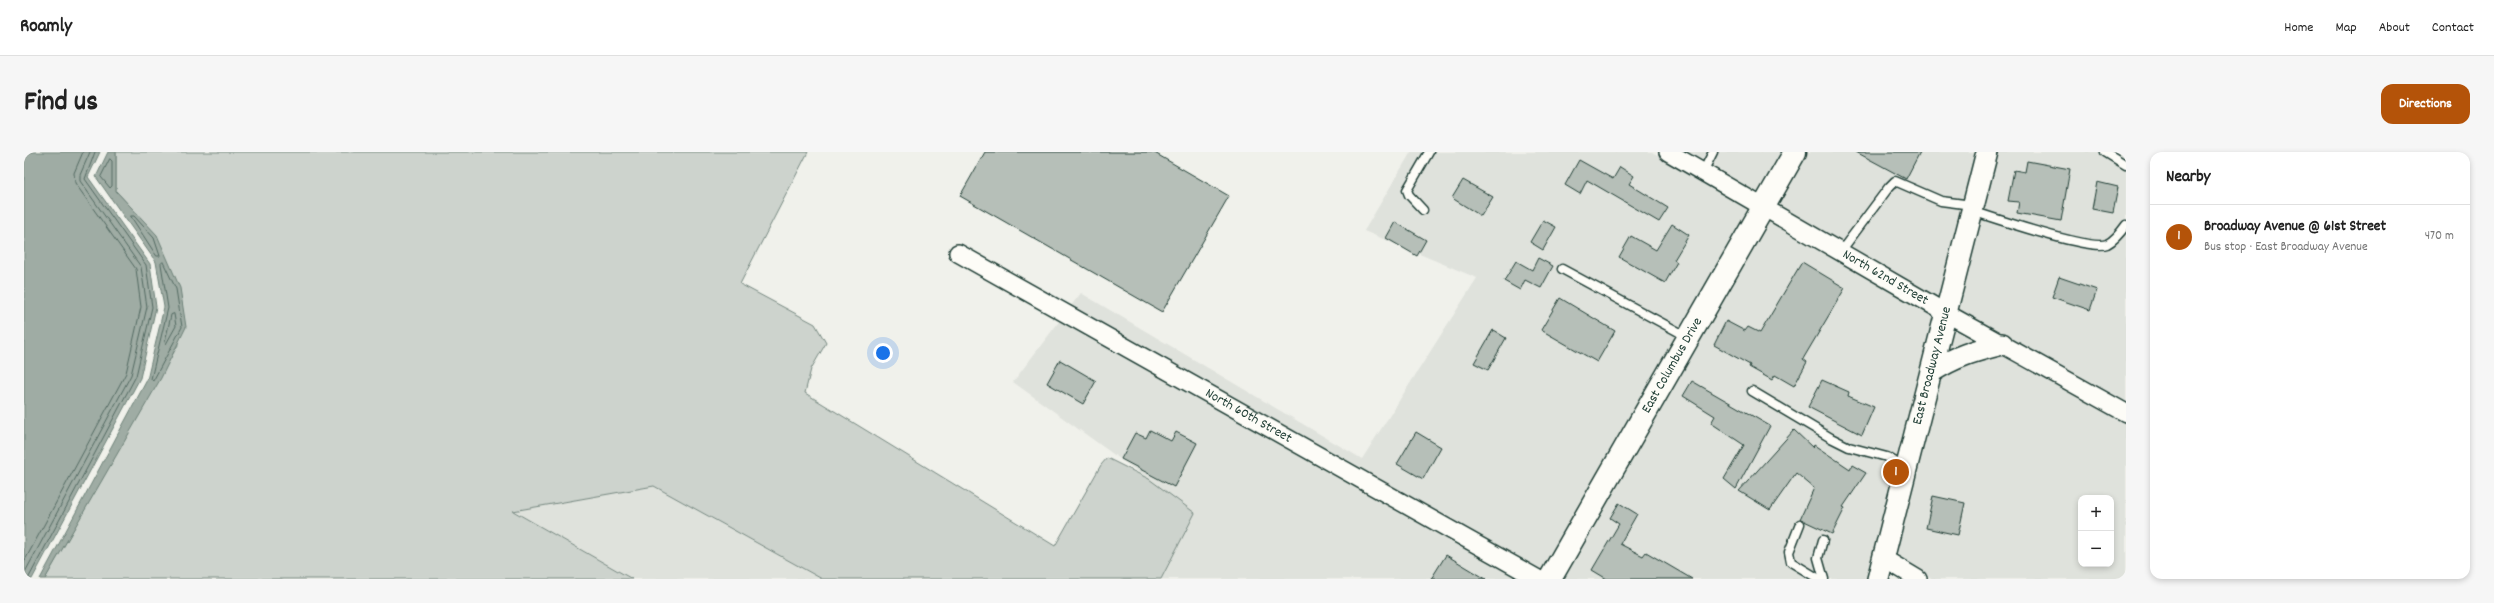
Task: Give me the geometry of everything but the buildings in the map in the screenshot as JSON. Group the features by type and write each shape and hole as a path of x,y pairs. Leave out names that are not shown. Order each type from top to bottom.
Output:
{"main road":[{"name":"East Columbus Drive","path":"1550,579 1795,152"}],"street":[{"name":"North 62nd Street","path":"1668,152 1764,206 1946,313 2126,413"},
{"name":"East Broadway Avenue","path":"1878,579 1987,152"},
{"name":"North 60th Street","path":"958,253 1538,579"},
{"path":"1930,372 1952,359 1968,352 2002,344"},
{"path":"1883,558 1918,579"}],"lane":[{"path":"1423,210 1409,195 1408,190 1429,152"},
{"path":"1703,172 1713,152"},
{"path":"2105,152 2126,165"},
{"path":"1841,252 1895,181 1941,201 1972,208 2051,236 2088,243 2106,244 2120,234 2126,225"},
{"path":"1562,269 1689,338"},
{"path":"1752,390 1831,438 1849,447 1887,457 1906,468"},
{"path":"1800,524 1789,552 1791,562 1819,579"},
{"path":"1823,540 1818,558 1824,579"}],"shaded area":[{"path":"116,152 808,152 740,284 815,324 826,343 811,369 805,393 1055,546 1101,465 1107,458 1149,479 1195,513 1161,579 822,579 654,486 513,511 632,579 45,579 178,345 157,236 116,191"},
{"path":"1411,152 1652,152 1753,209 1543,573 1070,307 1081,293 1362,459 1477,278 1364,231"},
{"path":"1683,152 1786,152 1761,196"},
{"path":"1805,152 1978,152 1940,301 1776,204"},
{"path":"1995,152 2126,152 2126,404 1955,309"},
{"path":"1768,217 1936,316 1869,579 1560,579"},
{"path":"1061,319 1523,579 1161,579 1195,513 1013,382"},
{"path":"1951,325 2126,422 2126,579 1933,579 1893,555"},
{"path":"654,486 822,579 632,579 513,511"}],"water":[{"path":"24,152 100,152 88,177 150,264 156,307 140,378 32,579 24,579"},
{"path":"108,152 116,152 116,191 157,235 180,288 186,327 161,378 45,579 40,579 147,380 164,307 156,262 96,177"}],"place":[{"name":"Broadway Avenue @ 61st Street","path":"1896,472"}]}
